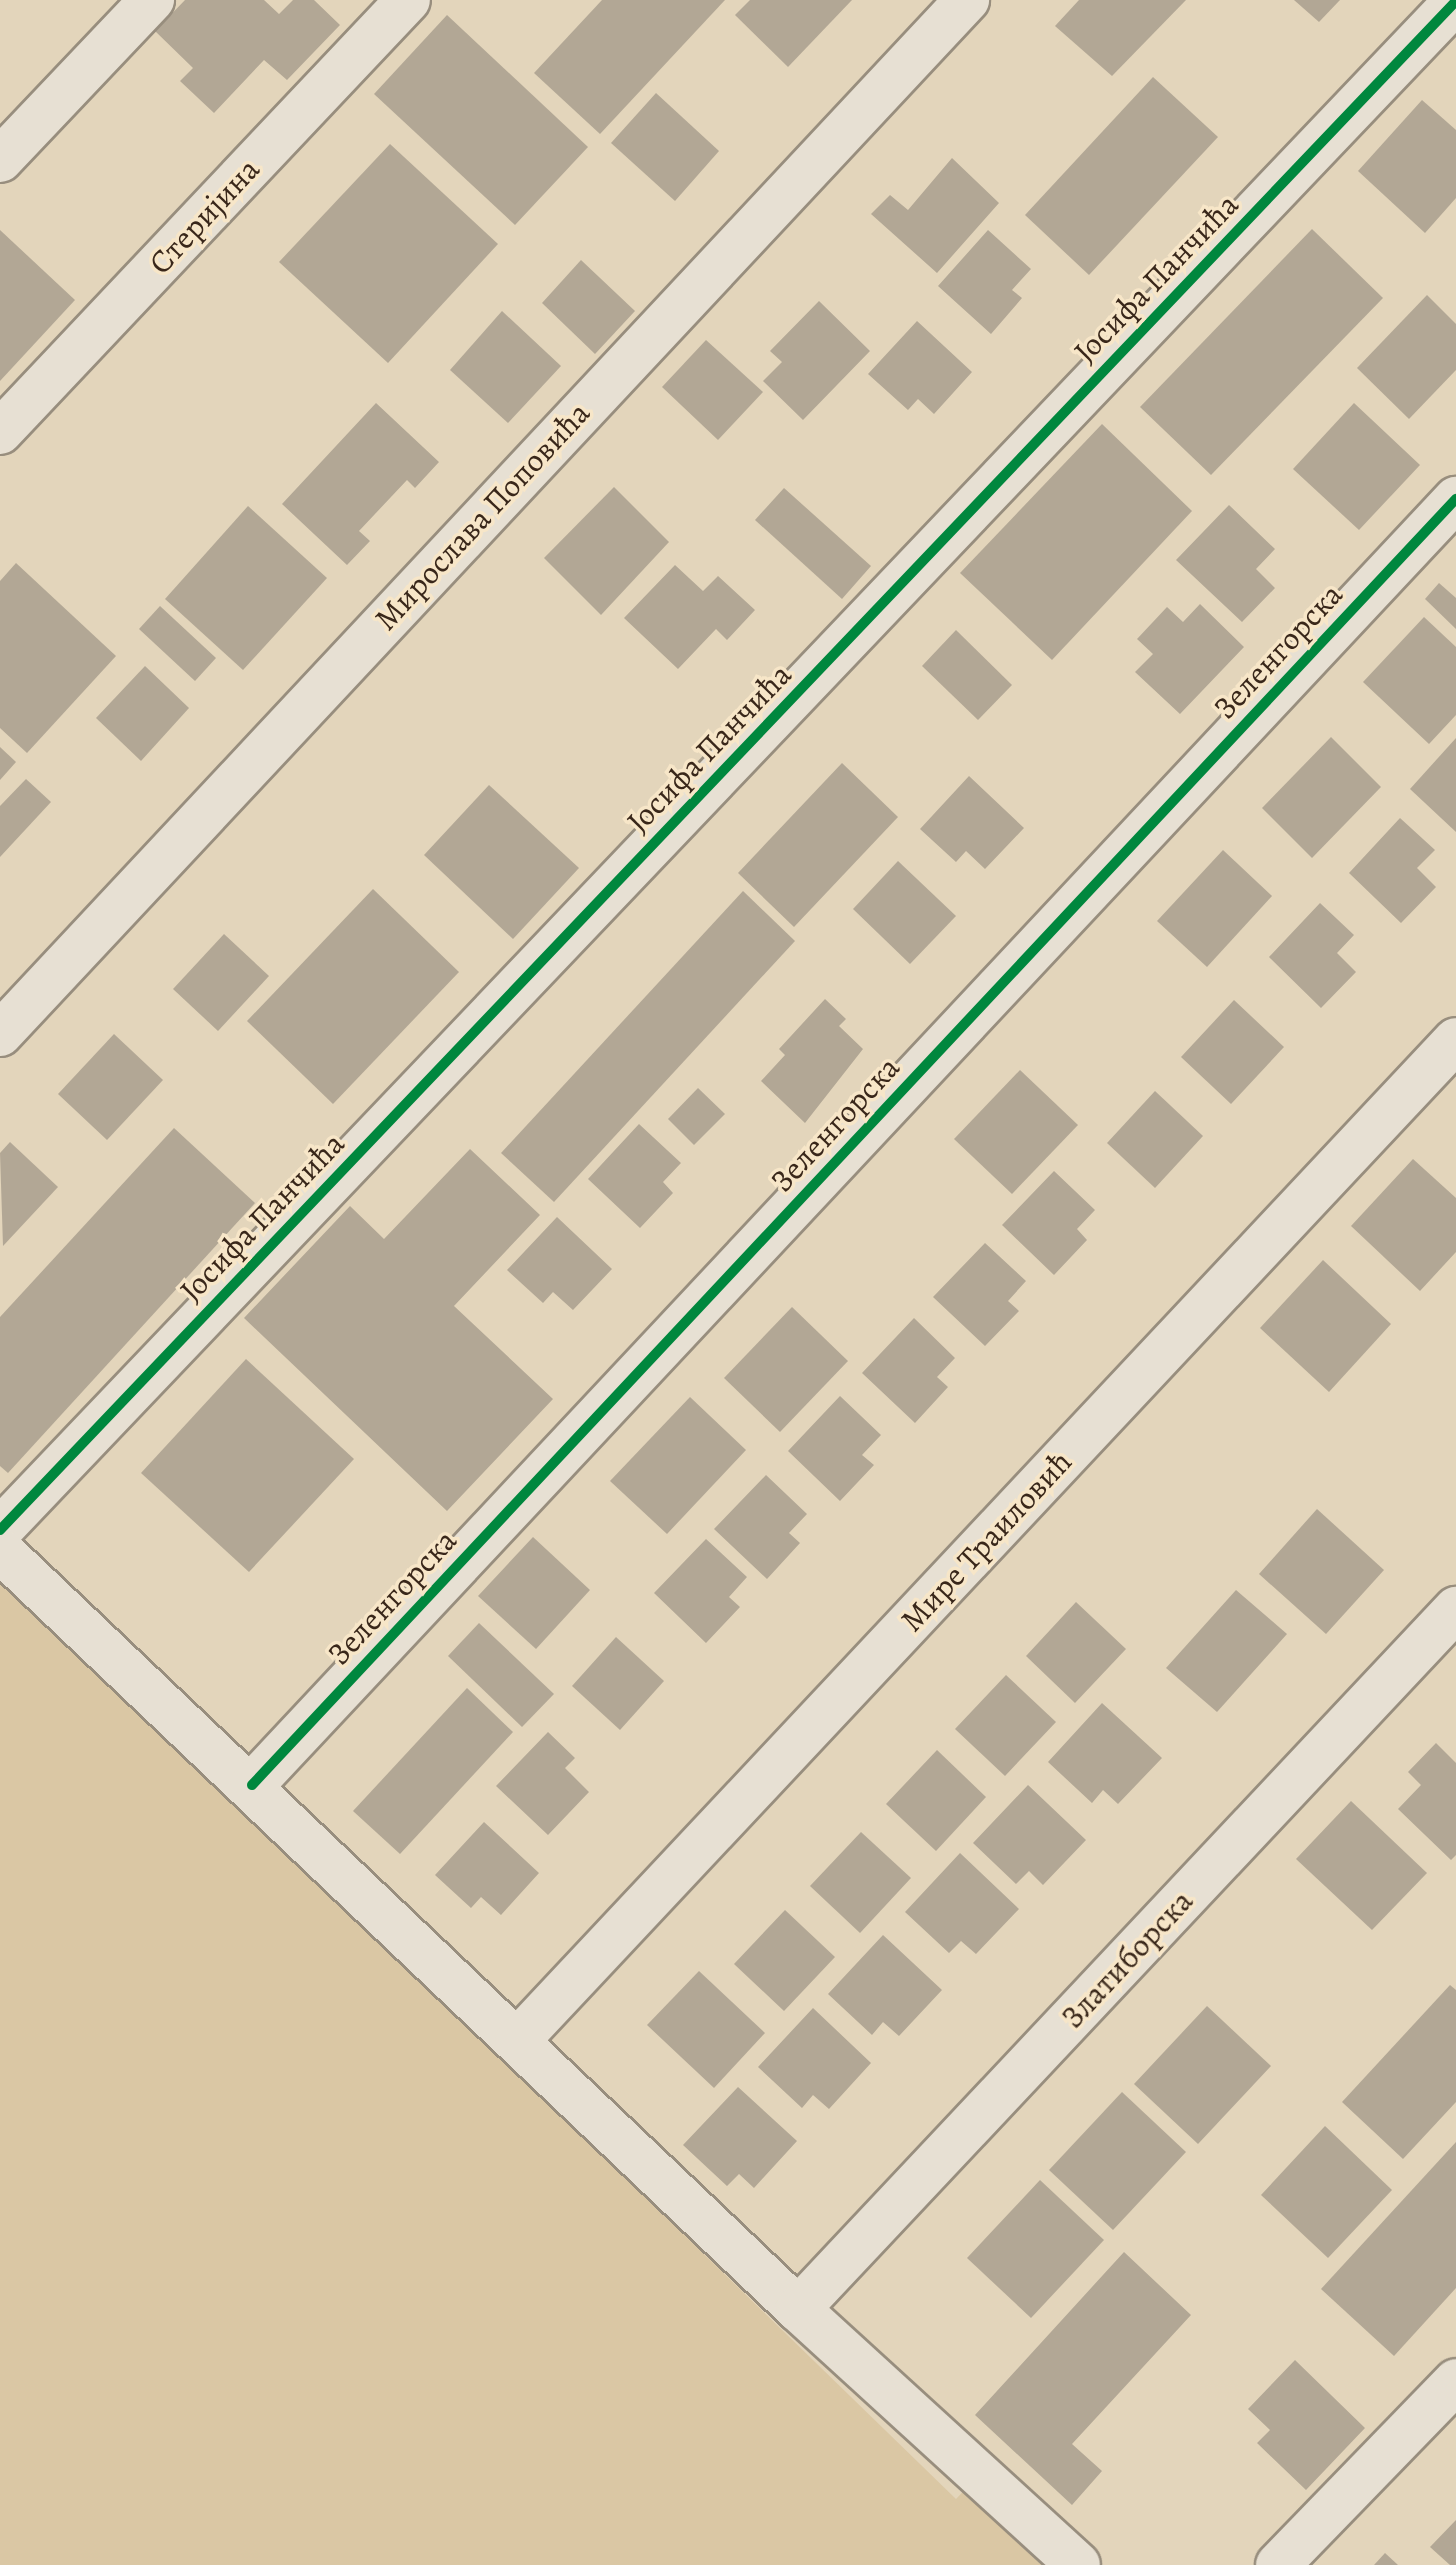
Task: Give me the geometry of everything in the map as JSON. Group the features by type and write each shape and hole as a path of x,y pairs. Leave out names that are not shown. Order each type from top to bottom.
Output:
{"street":[{"path":"0,160 152,0"},
{"name":"Стеријина","path":"0,432 408,0"},
{"name":"Мирослава Поповића","path":"0,1034 967,0"},
{"name":"Јосифа Панчића","path":"0,1530 1456,1"},
{"name":"Зеленгорска","path":"252,1785 1456,499"},
{"name":"Мире Траиловић","path":"517,2041 1456,1040"},
{"path":"0,1550 252,1785 798,2309 1078,2565"},
{"name":"Златиборска","path":"798,2309 1456,1609"},
{"path":"1278,2565 1456,2381"}],"shaded area":[{"path":"0,1570 956,2499 979,2475 1078,2565 0,2565"}],"building":[{"path":"185,0 264,0 279,14 293,0 314,0 340,25 287,80 264,60 214,113 180,81 193,68 155,31"},
{"path":"602,0 725,0 600,134 534,73"},
{"path":"750,0 852,0 788,67 735,15"},
{"path":"1079,0 1186,0 1112,76 1055,26"},
{"path":"1294,0 1340,0 1319,22"},
{"path":"447,15 588,147 515,225 374,94"},
{"path":"1153,77 1218,137 1089,275 1025,215"},
{"path":"656,93 719,151 675,201 611,143"},
{"path":"1422,100 1456,130 1456,198 1425,233 1358,171"},
{"path":"390,144 498,244 388,363 279,262"},
{"path":"952,158 999,203 937,273 871,214 890,195 908,210"},
{"path":"1312,229 1383,298 1211,475 1140,407"},
{"path":"0,230 75,300 0,381"},
{"path":"988,230 1031,269 1012,290 1022,298 991,334 938,286"},
{"path":"581,260 635,311 595,354 542,303"},
{"path":"1427,295 1456,324 1456,370 1409,419 1357,368"},
{"path":"819,301 870,351 803,420 763,381 782,362 770,351"},
{"path":"502,311 561,366 508,423 450,370"},
{"path":"917,321 972,372 934,414 918,399 908,410 868,374"},
{"path":"706,340 763,392 718,440 662,387"},
{"path":"376,403 439,462 415,488 407,480 359,531 370,541 347,565 282,504"},
{"path":"1354,403 1420,465 1359,530 1293,469"},
{"path":"1102,424 1192,511 1052,660 960,573"},
{"path":"614,487 669,542 601,615 544,558"},
{"path":"784,488 871,566 842,599 755,520"},
{"path":"1229,505 1275,549 1256,569 1275,588 1242,622 1176,560"},
{"path":"248,506 327,578 243,670 165,599"},
{"path":"16,563 116,656 27,753 0,728 0,581"},
{"path":"675,565 703,591 718,576 755,610 727,640 716,629 678,669 624,618"},
{"path":"1439,583 1456,598 1456,629 1425,599"},
{"path":"1200,604 1244,647 1180,714 1135,672 1153,654 1137,639 1167,607 1183,622"},
{"path":"160,606 216,658 195,681 139,629"},
{"path":"1424,617 1456,647 1456,715 1429,744 1363,682"},
{"path":"956,630 1012,685 978,720 922,666"},
{"path":"145,666 189,708 141,761 96,718"},
{"path":"1331,737 1381,787 1312,858 1262,808"},
{"path":"1456,738 1456,832 1410,789"},
{"path":"0,747 16,762 0,780"},
{"path":"842,763 898,817 794,927 738,873"},
{"path":"969,776 1024,828 985,869 966,851 956,862 920,829"},
{"path":"26,779 51,802 0,857 0,806"},
{"path":"489,785 579,868 513,939 424,855"},
{"path":"1400,818 1435,850 1417,868 1436,887 1401,923 1349,873"},
{"path":"1223,850 1272,896 1207,967 1157,921"},
{"path":"898,861 956,916 910,964 853,909"},
{"path":"373,889 459,972 333,1104 247,1021"},
{"path":"743,891 795,941 554,1202 501,1153"},
{"path":"1320,903 1354,935 1337,953 1356,972 1321,1008 1269,957"},
{"path":"224,934 269,976 218,1031 173,989"},
{"path":"825,999 846,1019 839,1026 863,1049 805,1123 761,1081 785,1055 779,1049"},
{"path":"1234,1000 1284,1047 1231,1104 1181,1057"},
{"path":"114,1034 163,1080 107,1140 58,1094"},
{"path":"1020,1070 1078,1125 1012,1194 954,1139"},
{"path":"698,1088 725,1114 694,1145 668,1119"},
{"path":"1155,1091 1203,1136 1155,1188 1107,1143"},
{"path":"639,1124 681,1163 663,1182 673,1193 640,1228 588,1179"},
{"path":"174,1128 255,1203 8,1473 0,1466 0,1317"},
{"path":"10,1142 58,1187 3,1246 0,1153"},
{"path":"470,1149 540,1215 454,1306 553,1399 447,1511 244,1318 350,1206 384,1239"},
{"path":"1413,1159 1456,1198 1456,1252 1420,1291 1351,1226"},
{"path":"1054,1171 1095,1210 1077,1229 1087,1240 1054,1275 1002,1225"},
{"path":"557,1217 612,1269 573,1310 553,1292 543,1303 507,1270"},
{"path":"985,1243 1026,1281 1008,1301 1019,1311 985,1346 933,1297"},
{"path":"1323,1260 1391,1324 1329,1392 1260,1328"},
{"path":"792,1307 848,1361 780,1432 724,1378"},
{"path":"914,1318 955,1358 937,1377 948,1387 915,1423 862,1373"},
{"path":"246,1359 354,1459 249,1572 141,1473"},
{"path":"840,1396 881,1435 862,1455 874,1465 840,1501 788,1451"},
{"path":"690,1397 746,1450 667,1534 610,1481"},
{"path":"766,1475 807,1514 789,1533 800,1543 767,1579 714,1529"},
{"path":"1317,1509 1384,1570 1326,1634 1259,1574"},
{"path":"533,1537 590,1590 536,1649 478,1596"},
{"path":"706,1539 747,1577 729,1597 740,1607 706,1643 654,1593"},
{"path":"1236,1590 1287,1634 1217,1712 1166,1668"},
{"path":"1076,1602 1126,1649 1075,1703 1026,1656"},
{"path":"479,1623 554,1694 522,1727 448,1656"},
{"path":"616,1637 664,1681 620,1730 572,1686"},
{"path":"1006,1675 1056,1722 1005,1776 955,1729"},
{"path":"467,1688 513,1732 400,1854 353,1811"},
{"path":"1102,1703 1162,1758 1118,1804 1103,1790 1092,1803 1048,1762"},
{"path":"548,1732 575,1758 565,1768 589,1792 548,1835 496,1786"},
{"path":"1436,1743 1456,1763 1456,1855 1451,1860 1398,1809 1421,1785 1408,1772"},
{"path":"937,1750 986,1797 936,1851 886,1804"},
{"path":"1028,1785 1086,1840 1043,1885 1029,1871 1016,1884 973,1843"},
{"path":"1351,1801 1427,1873 1372,1930 1296,1859"},
{"path":"484,1822 539,1873 501,1915 481,1897 471,1908 435,1875"},
{"path":"861,1832 911,1878 860,1933 810,1886"},
{"path":"960,1853 1019,1909 976,1954 961,1941 949,1953 905,1912"},
{"path":"785,1910 835,1957 784,2011 734,1964"},
{"path":"883,1935 942,1990 899,2036 883,2022 872,2035 828,1994"},
{"path":"699,1971 765,2033 714,2088 647,2025"},
{"path":"1450,1985 1456,1990 1456,2102 1403,2159 1342,2102"},
{"path":"1207,2006 1271,2066 1198,2144 1134,2084"},
{"path":"813,2008 871,2063 829,2109 813,2095 802,2108 758,2067"},
{"path":"738,2087 797,2141 754,2188 739,2174 727,2186 683,2145"},
{"path":"1122,2092 1186,2152 1113,2230 1049,2170"},
{"path":"1325,2126 1392,2190 1328,2258 1261,2195"},
{"path":"1456,2142 1456,2288 1394,2356 1321,2289"},
{"path":"1040,2180 1104,2240 1031,2318 967,2258"},
{"path":"1124,2252 1191,2315 1072,2444 1102,2471 1072,2505 975,2415"},
{"path":"1295,2360 1365,2428 1306,2490 1257,2443 1270,2430 1248,2409"},
{"path":"1456,2520 1456,2565 1450,2565 1430,2547"},
{"path":"1385,2553 1398,2565 1374,2565"}],"cycle path":[{"path":"0,1530 1456,1"},
{"path":"252,1785 1456,499"}]}
